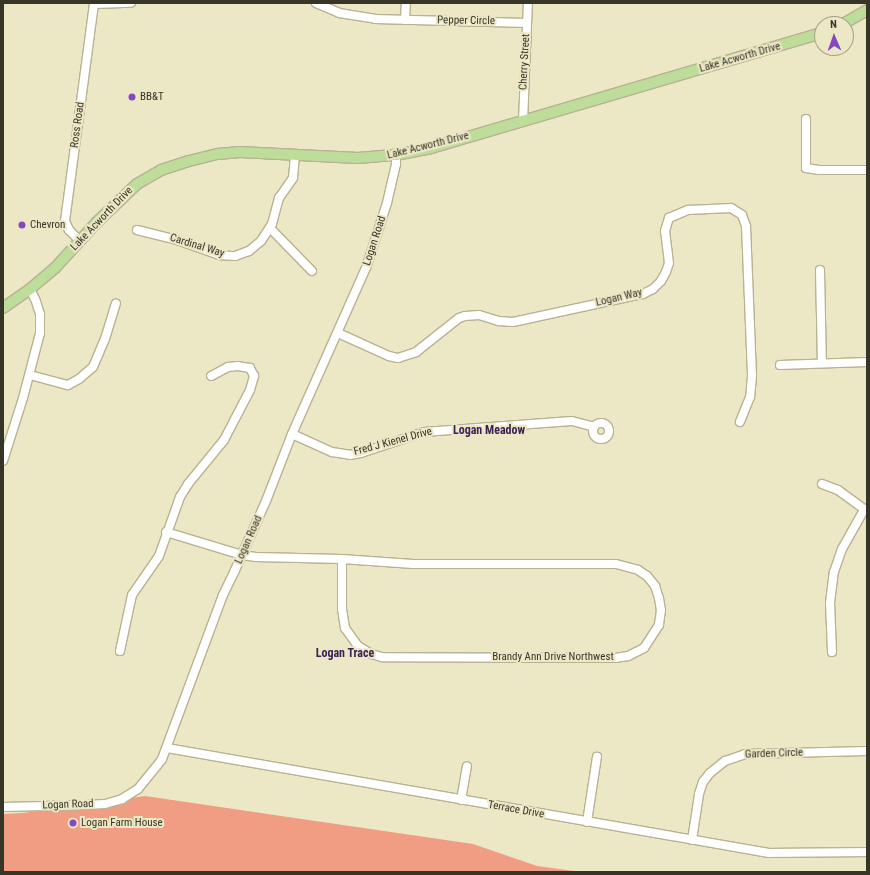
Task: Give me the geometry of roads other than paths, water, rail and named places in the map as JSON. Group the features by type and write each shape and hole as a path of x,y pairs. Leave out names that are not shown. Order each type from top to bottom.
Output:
{"main road":[{"path":"854,18 867,10"},
{"name":"Lake Acworth Drive","path":"3,308 30,289 55,268 101,217 137,184 161,170 218,154 240,152 358,158 396,155 431,148 814,35"}],"street":[{"path":"94,4 131,3"},
{"name":"Pepper Circle","path":"316,3 350,16 375,20 527,23"},
{"path":"405,20 406,3"},
{"name":"Cherry Street","path":"523,120 528,3"},
{"name":"Ross Road","path":"80,241 69,230 65,221 94,4"},
{"path":"806,119 806,168 819,170 867,170"},
{"name":"Cardinal Way","path":"137,230 174,239 219,255 235,256 249,252 256,246 270,228 279,198 293,178 295,154"},
{"name":"Logan Road","path":"3,807 105,804 122,799 138,789 150,776 162,758 167,748 214,616 266,501 292,434 338,333 375,245 389,195 396,164 396,155"},
{"name":"Logan Way","path":"338,333 389,356 398,358 416,352 459,318 465,316 479,314 499,321 513,322 643,294 653,289 661,282 669,263 665,231 668,218 688,210 731,208 742,214 746,226 752,376 750,397 740,422"},
{"path":"270,228 312,271"},
{"path":"820,270 822,363"},
{"path":"3,460 30,375 40,333 41,323 35,299 30,289"},
{"path":"30,375 68,384 79,379 93,366 105,339 116,304"},
{"path":"780,365 867,362"},
{"path":"120,650 132,595 159,556 166,532 180,497 188,484 215,452 236,419 253,382 254,376 250,368 238,366 228,367 211,376"},
{"name":"Fred J Kienel Drive","path":"292,434 332,452 350,455 361,453 430,431 572,421 594,427"},
{"path":"822,484 838,490 866,511 842,549 834,572 830,603 832,652"},
{"name":"Brandy Ann Drive Northwest","path":"166,532 242,555 270,558 342,559 413,564 616,564 638,570 647,576 654,586 659,598 661,610 659,625 644,648 628,656 615,658 382,657 371,654 358,646 345,628 342,609 342,559"},
{"name":"Terrace Drive","path":"167,748 769,853 867,852"},
{"name":"Garden Circle","path":"692,840 699,794 703,782 710,773 725,761 745,754 867,751"},
{"path":"587,822 597,757"},
{"path":"461,800 467,767"}],"place":[{"name":"BB&T","path":"132,97"},
{"name":"Chevron","path":"22,225"},
{"name":"Logan Farm House","path":"73,823"}],"district":[{"name":"Logan Meadow","path":"489,431"},
{"name":"Logan Trace","path":"345,654"}]}
